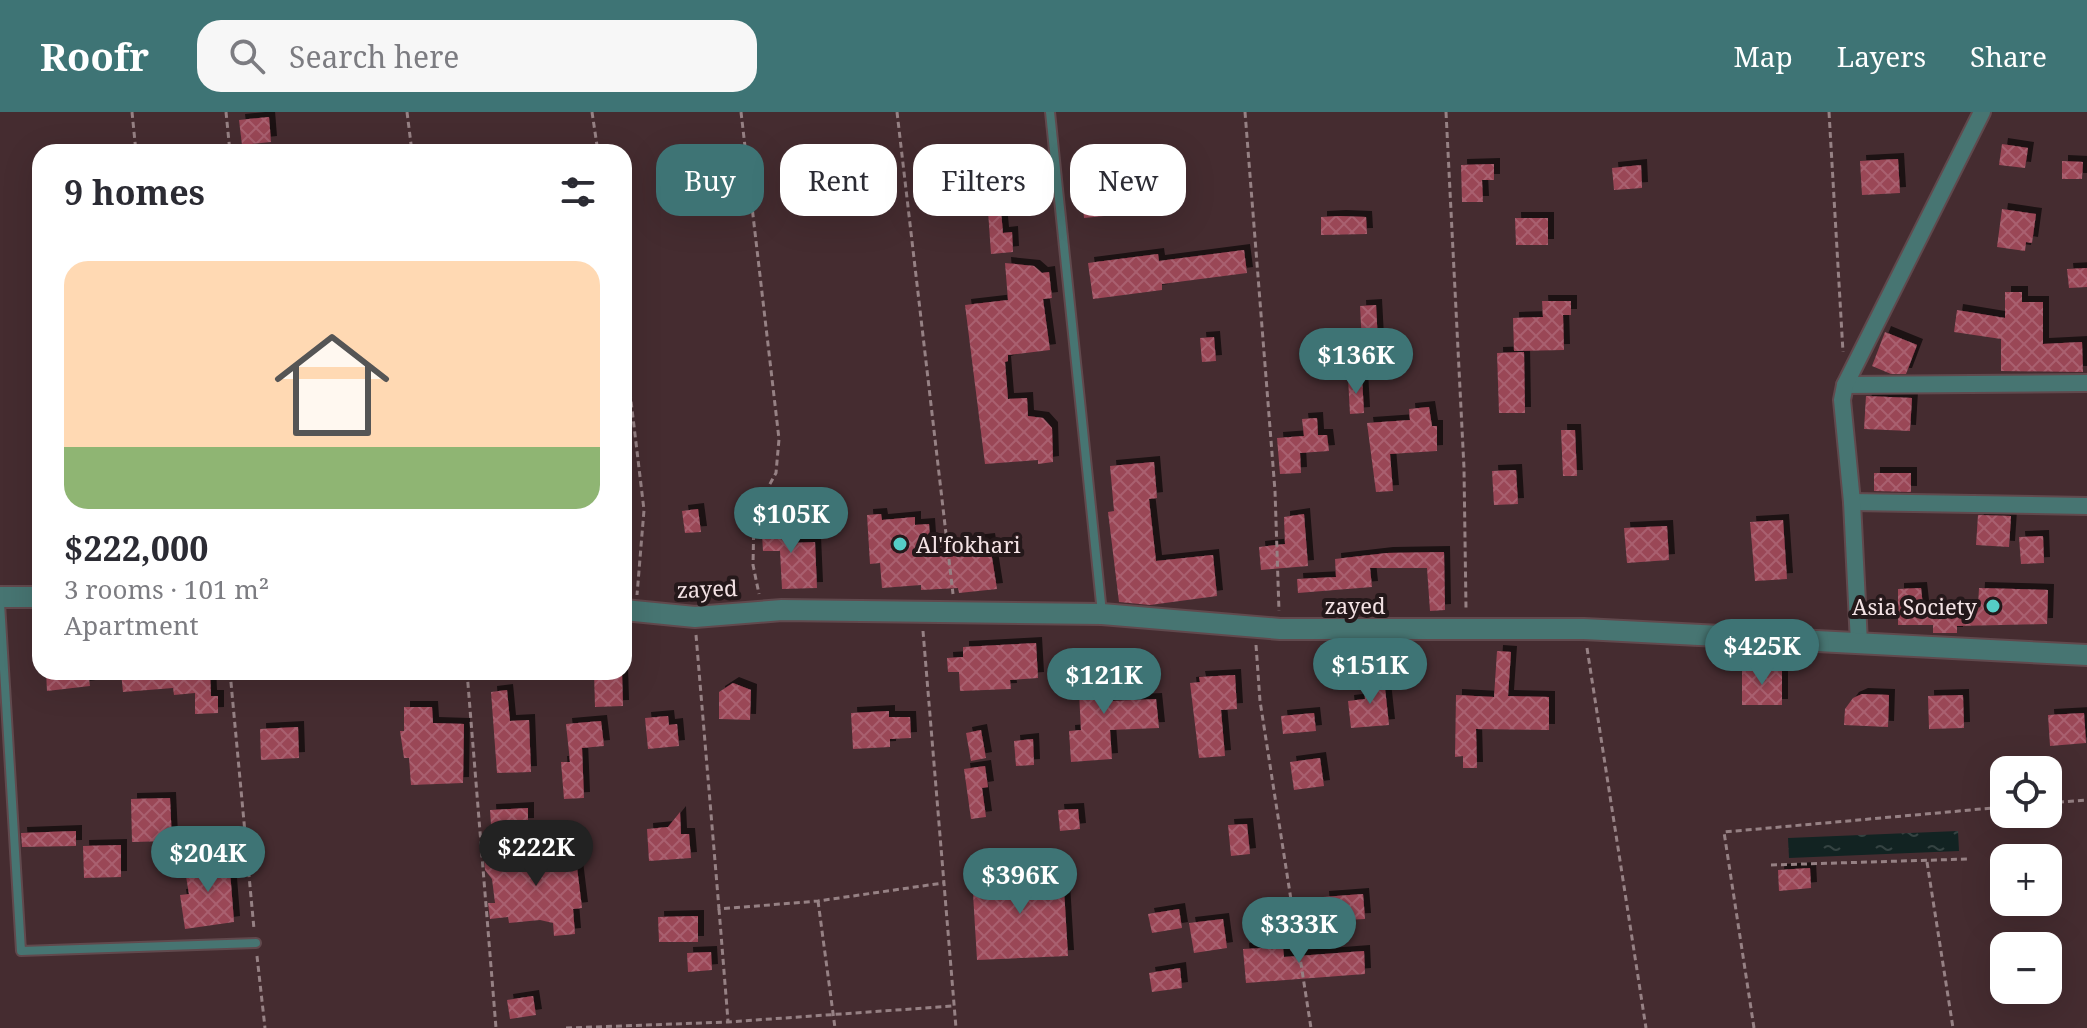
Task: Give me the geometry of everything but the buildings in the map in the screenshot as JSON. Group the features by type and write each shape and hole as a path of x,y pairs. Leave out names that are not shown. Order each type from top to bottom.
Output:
{"street":[{"path":"1859,643 1852,502 1842,400 1845,385 1982,112"},
{"path":"1845,385 2087,383"},
{"path":"1852,502 2087,506"},
{"path":"0,600 32,598"},
{"name":"zayed","path":"632,610 695,617 761,610 1102,614 1280,629 1584,629 2087,655"}],"lane":[{"path":"1050,112 1102,614"},
{"path":"0,600 21,951 256,943"}],"path":[{"path":"132,112 135,144"},
{"path":"226,112 229,144"},
{"path":"407,112 411,144"},
{"path":"592,112 597,144"},
{"path":"741,112 779,439 776,473 754,513 753,565 761,610"},
{"path":"897,112 956,614"},
{"path":"1245,112 1275,491 1280,629"},
{"path":"1446,112 1464,468 1466,629"},
{"path":"1829,112 1843,353"},
{"path":"632,409 644,510 632,596"},
{"path":"922,611 956,1028"},
{"path":"695,617 728,1022"},
{"path":"1256,627 1260,701 1311,1028"},
{"path":"1584,629 1646,1028"},
{"path":"231,680 265,1028"},
{"path":"468,680 496,1028"},
{"path":"2062,802 2087,800"},
{"path":"1754,1028 1724,832 1990,808"},
{"path":"1771,865 1968,859"},
{"path":"1927,862 1953,1028"},
{"path":"719,909 818,901 943,883"},
{"path":"818,901 835,1028"},
{"path":"566,1028 728,1022 954,1006"}],"water":[{"path":"1958,831 1959,851 1789,858 1788,838"}],"place":[{"name":"Al'fokhari","path":"900,544"},
{"name":"Asia Society","path":"1993,606"}]}
